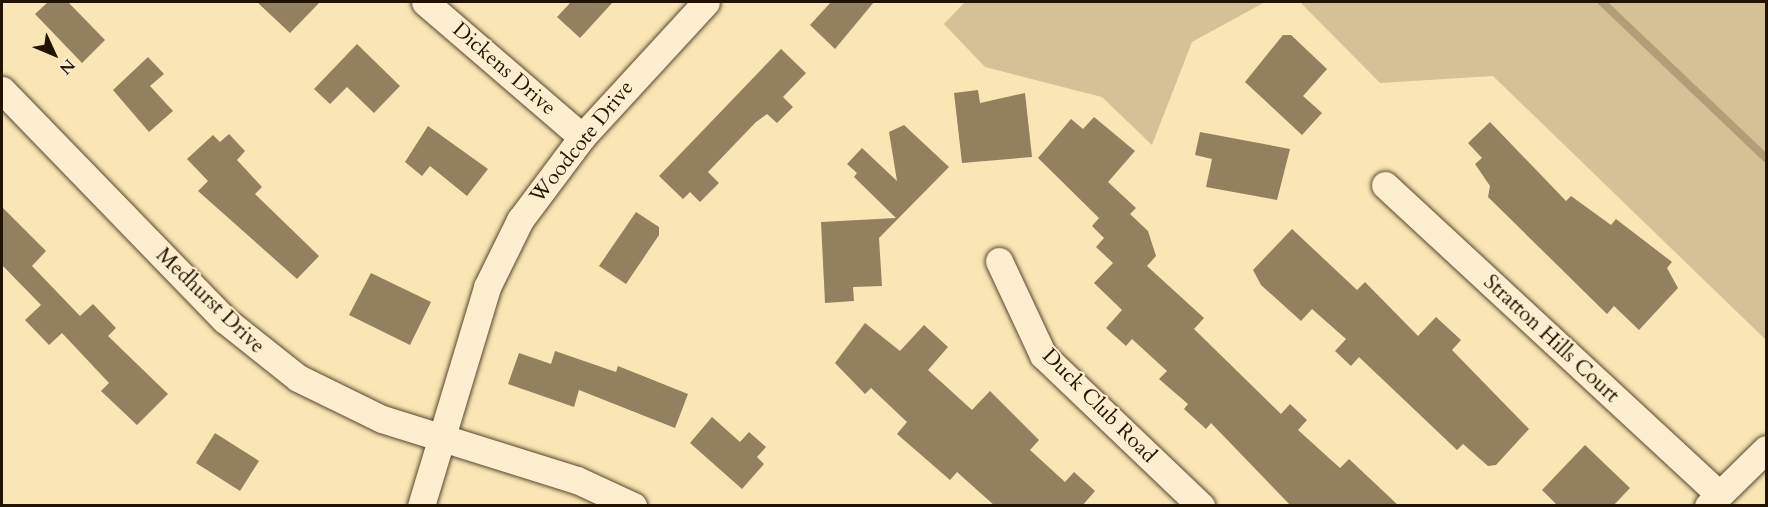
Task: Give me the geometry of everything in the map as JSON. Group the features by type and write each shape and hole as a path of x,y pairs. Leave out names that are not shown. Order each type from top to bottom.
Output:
{"street":[{"name":"Dickens Drive","path":"425,2 582,137"},
{"name":"Woodcote Drive","path":"421,506 487,287 520,220 582,137 706,2"},
{"name":"Medhurst Drive","path":"2,90 259,351 341,402 441,439 592,485 633,506"},
{"name":"Stratton Hills Court","path":"1385,185 1713,499"},
{"name":"Duck Club Road","path":"999,261 1043,354 1201,506"},
{"path":"1713,499 1767,449"}],"shaded area":[{"path":"965,2 1265,2 1192,42 1152,145 1102,97 985,67 944,24"},
{"path":"1300,2 1766,2 1766,340 1493,76 1380,83"}],"building":[{"path":"48,2 68,2 105,40 82,63 35,14"},
{"path":"257,2 320,2 290,33"},
{"path":"571,2 613,2 580,38 557,17"},
{"path":"831,2 874,2 835,49 810,25"},
{"path":"1283,35 1291,35 1327,69 1303,96 1322,113 1302,135 1245,82"},
{"path":"357,44 400,86 374,113 347,87 330,104 314,89"},
{"path":"781,49 806,73 783,97 793,107 777,123 767,114 756,122 708,172 719,183 700,202 690,192 683,199 659,176"},
{"path":"148,57 164,74 150,86 173,111 149,132 113,90"},
{"path":"978,90 980,103 1025,93 1032,157 962,163 954,93"},
{"path":"1094,117 1135,151 1108,182 1136,208 1130,214 1148,231 1156,256 1147,266 1204,318 1194,329 1281,414 1290,404 1307,420 1298,430 1340,468 1349,459 1399,506 1291,506 1211,423 1206,429 1184,409 1188,404 1159,379 1167,371 1132,339 1126,346 1106,328 1122,310 1094,283 1113,263 1096,247 1104,238 1092,226 1099,218 1038,158 1071,119 1083,129"},
{"path":"1490,122 1566,201 1571,196 1611,225 1616,219 1672,262 1667,268 1678,288 1639,330 1614,306 1607,314 1488,197 1490,186 1475,164 1482,158 1468,143"},
{"path":"904,125 949,167 879,238 882,286 853,287 854,301 825,303 821,222 896,218 854,177 857,173 847,164 862,148 897,181 889,132"},
{"path":"428,126 488,169 467,196 430,166 422,176 405,162"},
{"path":"1200,132 1290,149 1277,200 1206,187 1212,159 1195,155"},
{"path":"229,134 245,151 237,160 262,187 255,194 319,256 297,279 198,191 208,181 187,159 213,135 220,142"},
{"path":"2,207 46,251 32,266 80,316 93,304 116,328 108,336 168,394 137,425 101,391 109,383 62,333 49,345 25,320 41,305 2,265"},
{"path":"636,212 659,227 659,235 626,284 599,266"},
{"path":"1292,229 1357,290 1365,282 1418,336 1436,317 1461,340 1452,350 1529,429 1496,465 1488,466 1463,444 1457,450 1359,357 1351,366 1335,351 1346,339 1312,309 1301,321 1261,285 1253,270"},
{"path":"371,273 431,302 410,345 349,315"},
{"path":"865,323 900,351 924,325 948,347 928,370 972,410 990,391 1039,440 1030,450 1065,482 1074,472 1095,491 1082,506 995,506 957,472 950,480 897,434 907,422 871,388 865,394 835,363"},
{"path":"555,351 616,372 618,366 688,394 675,428 579,390 574,407 508,384 519,353 551,364"},
{"path":"712,417 740,442 749,432 766,447 757,457 764,464 742,489 690,443"},
{"path":"215,433 259,461 240,491 196,463"},
{"path":"1585,445 1630,488 1613,506 1558,506 1542,490"}],"waterway":[{"path":"1602,2 1766,158"}]}
